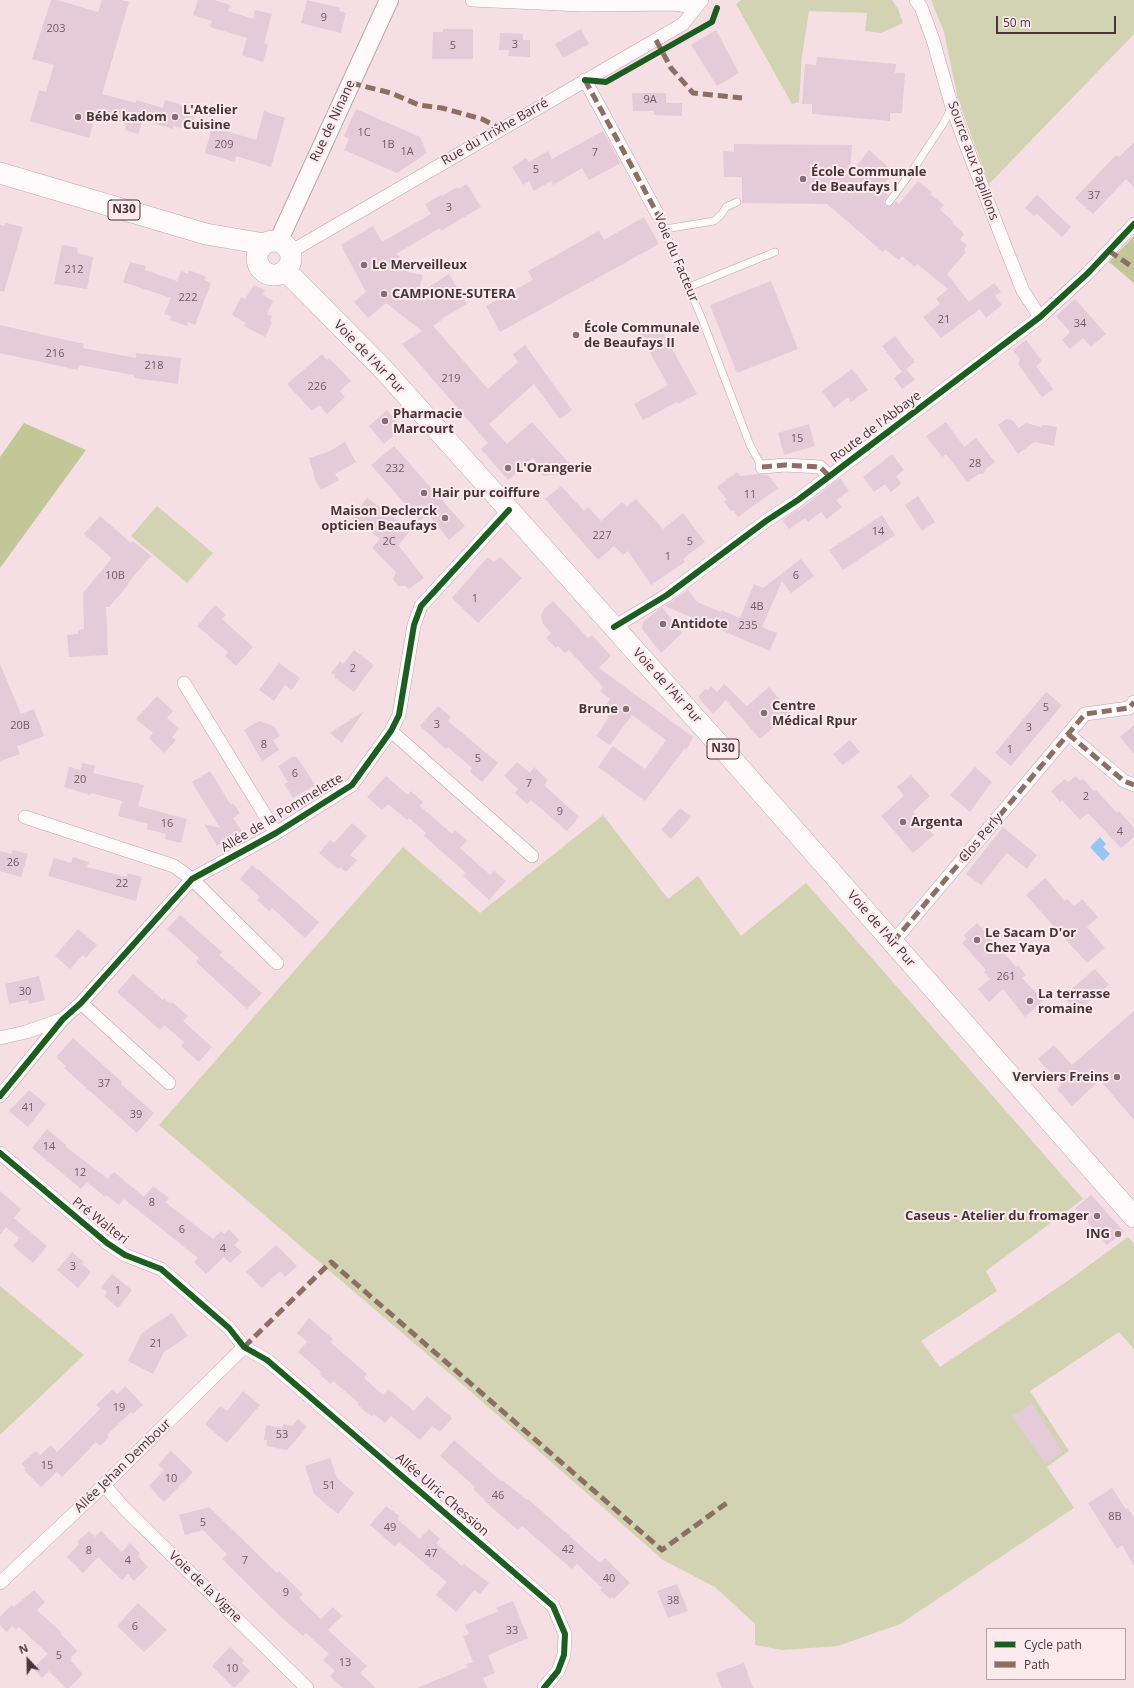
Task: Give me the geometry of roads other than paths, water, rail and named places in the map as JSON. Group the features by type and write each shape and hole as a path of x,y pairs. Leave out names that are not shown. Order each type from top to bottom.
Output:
{"main road":[{"name":"N30","path":"0,173 275,254"},
{"name":"Voie de l'Air Pur","path":"275,254 384,370 614,627 1134,1217"}],"street":[{"name":"Rue de Ninane","path":"275,254 389,0"},
{"path":"472,0 582,5 699,4"},
{"name":"Source aux Papillons","path":"916,0 921,7 933,40 952,107 1023,291 1040,317"},
{"name":"Rue du Trixhe Barré","path":"275,254 683,24 699,4"},
{"name":"Voie du Facteur","path":"585,80 658,215"},
{"name":"Route de l'Abbaye","path":"614,627 667,595 766,521 798,500 1040,317 1088,273 1134,224"},
{"name":"Voie du Facteur","path":"762,467 785,465 820,467 829,476"},
{"name":"Allée de la Pommelette","path":"0,1096 64,1019 81,1003 192,879 276,833 352,785 391,731 399,715 414,625 421,606 509,510"},
{"name":"Allée de la Pommelette","path":"184,683 276,833"},
{"name":"Clos Perly","path":"893,942 1085,714 1129,708 1134,702"},
{"path":"391,731 532,856"},
{"path":"1068,734 1124,781 1134,785"},
{"path":"25,817 174,866 192,879 277,963"},
{"path":"81,1003 169,1083"},
{"name":"Allée de la Pommelette","path":"0,1038 26,1032 64,1019"},
{"name":"Pré Walteri","path":"0,1153 107,1243 125,1255 161,1269 229,1328 244,1347"},
{"name":"Allée Jehan Dembour","path":"0,1583 104,1485 244,1347"},
{"name":"Allée Ulric Chession","path":"244,1347 267,1360 553,1606 565,1634 564,1655 558,1671 544,1688"},
{"name":"Voie de la Vigne","path":"104,1485 124,1508 307,1688"}],"lane":[{"path":"889,202 912,171 943,124 952,107"},
{"path":"665,229 714,221 721,215 726,207 737,202"},
{"name":"Voie du Facteur","path":"658,215 689,287 750,444 762,467"},
{"path":"689,287 776,252"}],"water":[{"path":"1100,837 1106,844 1103,847 1110,854 1103,861 1090,847"}],"place":[{"name":"Bébé kadom","path":"78,117"},
{"name":"L'Atelier Cuisine","path":"175,117"},
{"name":"École Communale de Beaufays I","path":"803,179"},
{"name":"Le Merveilleux","path":"364,265"},
{"name":"CAMPIONE-SUTERA","path":"384,294"},
{"name":"École Communale de Beaufays II","path":"576,335"},
{"name":"Pharmacie Marcourt","path":"385,421"},
{"name":"L'Orangerie","path":"508,468"},
{"name":"Hair pur coiffure","path":"424,493"},
{"name":"Maison Declerck opticien Beaufays","path":"445,518"},
{"name":"Antidote","path":"663,624"},
{"name":"Brune","path":"626,709"},
{"name":"Centre Médical Rpur","path":"764,713"},
{"name":"Argenta","path":"903,822"},
{"name":"Le Sacam D'or Chez Yaya","path":"977,940"},
{"name":"La terrasse romaine","path":"1030,1001"},
{"name":"Verviers Freins","path":"1117,1077"},
{"name":"Caseus - Atelier du fromager","path":"1097,1216"},
{"name":"ING","path":"1118,1234"}]}
